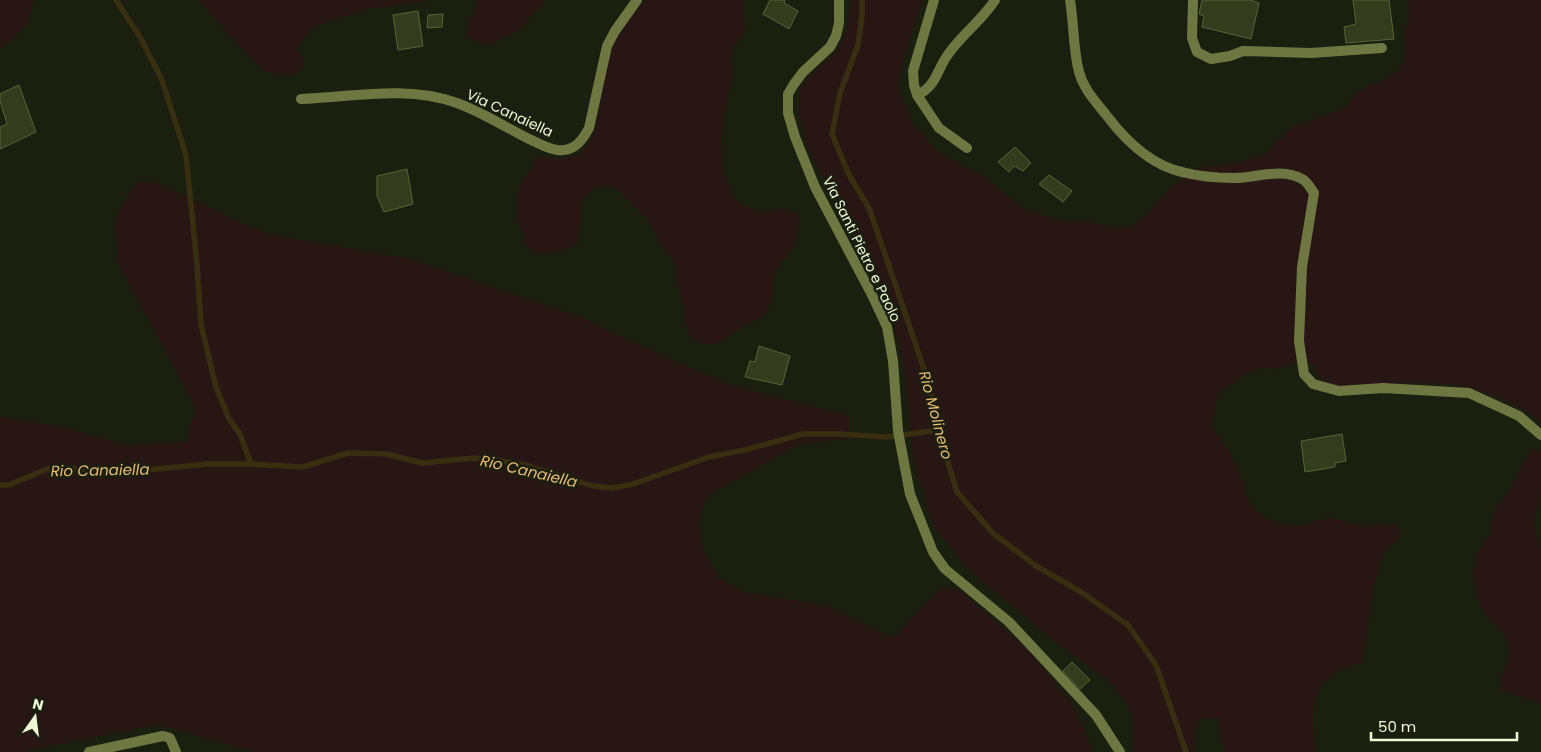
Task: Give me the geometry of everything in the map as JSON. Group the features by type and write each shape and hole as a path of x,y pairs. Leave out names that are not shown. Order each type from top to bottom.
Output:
{"street":[{"name":"Via Canaiella","path":"301,99 355,94 401,93 433,96 457,103 538,143 556,150 568,150 583,139 590,128 607,46 637,0"},
{"name":"Via Santi Pietro e Paolo","path":"839,0 839,23 836,36 830,47 803,72 794,84 788,94 788,113 795,137 815,188 884,320 891,343 898,428 910,494 933,552 945,568 1009,622 1051,666 1096,715 1120,752"},
{"path":"934,0 913,71 917,95 939,128 967,148"},
{"path":"917,95 927,91 945,58 987,12 995,0"},
{"path":"1070,0 1079,71 1084,85 1093,100 1114,126 1141,153 1162,165 1182,172 1235,178 1264,174 1290,175 1304,179 1314,193 1302,267 1299,341 1304,374 1313,384 1339,391 1383,388 1470,393 1519,416 1541,435"},
{"path":"1192,0 1192,38 1197,52 1211,59 1230,56 1243,51 1311,53 1382,48"},
{"path":"89,752 163,736 170,738 176,752"}],"shaded area":[{"path":"0,0 34,0 29,18 23,29 0,49"},
{"path":"199,0 434,0 366,9 311,28 297,48 305,62 295,76 265,72"},
{"path":"474,0 546,0 517,32 496,42 484,45 465,35 477,3"},
{"path":"646,0 744,0 745,32 731,52 732,76 721,138 722,162 734,197 743,206 766,212 778,209 789,210 800,215 794,245 776,272 770,306 767,311 761,318 739,328 724,340 713,345 694,341 688,331 674,261 660,242 648,220 615,187 600,188 591,191 585,196 582,204 580,233 577,245 564,250 542,254 529,249 525,243 518,218 518,191 533,166 535,156 571,157 581,153 588,145 598,120 611,51 622,30"},
{"path":"851,0 923,0 906,50 898,85 912,122 939,153 983,176 1024,209 1054,219 1086,221 1115,228 1132,226 1146,216 1168,190 1201,167 1235,163 1267,153 1289,129 1347,107 1357,91 1388,78 1401,68 1405,52 1404,36 1409,20 1409,2 1407,0 1541,0 1541,423 1522,408 1510,402 1471,389 1447,384 1429,383 1340,386 1331,384 1323,379 1312,364 1295,363 1278,369 1261,368 1240,378 1218,394 1212,426 1238,467 1247,497 1256,511 1269,520 1286,525 1301,526 1317,520 1333,518 1363,527 1380,524 1395,525 1402,535 1385,551 1371,596 1367,641 1362,663 1338,670 1321,686 1313,707 1313,731 1317,752 1225,752 1217,718 1201,718 1194,732 1195,752 1133,752 1133,721 1127,704 1116,689 1104,677 1062,647 968,569 933,525 913,458 904,365 889,305 807,146 799,113 800,89 838,51 848,27"},
{"path":"137,182 155,182 267,234 410,259 581,317 670,359 734,386 849,416 849,438 798,445 712,493 706,499 698,524 703,548 719,578 742,592 828,606 893,638 942,586 959,589 1032,654 1074,707 1094,752 253,752 158,724 23,752 0,752 0,417 58,426 128,445 185,442 196,408 119,264 115,228 119,211"},
{"path":"1534,449 1541,452 1541,487 1534,523 1541,551 1541,705 1537,701 1501,691 1501,680 1509,658 1510,647 1505,635 1481,608 1473,577 1477,555 1490,535 1493,512 1509,491 1528,455"}],"building":[{"path":"770,0 785,0 784,3 798,11 789,29 763,14"},
{"path":"1202,0 1250,0 1259,3 1251,39 1202,27 1204,16 1199,14"},
{"path":"1353,0 1389,0 1394,39 1346,43 1344,27 1356,24"},
{"path":"418,11 423,46 398,50 393,15"},
{"path":"443,14 442,27 427,28 428,15"},
{"path":"19,85 36,132 0,149 0,127 7,124 0,101 0,94"},
{"path":"1015,147 1031,163 1023,171 1014,166 1009,172 998,162"},
{"path":"407,169 413,204 384,212 377,196 377,176"},
{"path":"1049,175 1072,191 1063,202 1039,184"},
{"path":"759,346 790,356 782,385 745,377 750,361 755,362"},
{"path":"1342,434 1346,461 1335,463 1335,467 1305,472 1301,441"},
{"path":"1072,662 1090,680 1080,689 1063,671"}],"waterway":[{"path":"116,0 140,37 162,80 186,155 201,325 216,387 229,419 240,434 251,464"},
{"name":"Rio Molinero","path":"862,0 862,17 858,45 840,93 832,134 849,175 869,208 922,363 935,408 938,430 957,492 993,533 1036,566 1081,592 1128,625 1156,665 1186,752"},
{"name":"Rio Canaiella","path":"0,485 9,485 47,469 71,468 97,472 128,472 207,464 303,467 348,453 387,454 422,463 474,458 501,461 526,465 593,486 612,488 633,484 709,457 745,450 803,434 887,437 938,430"}]}
